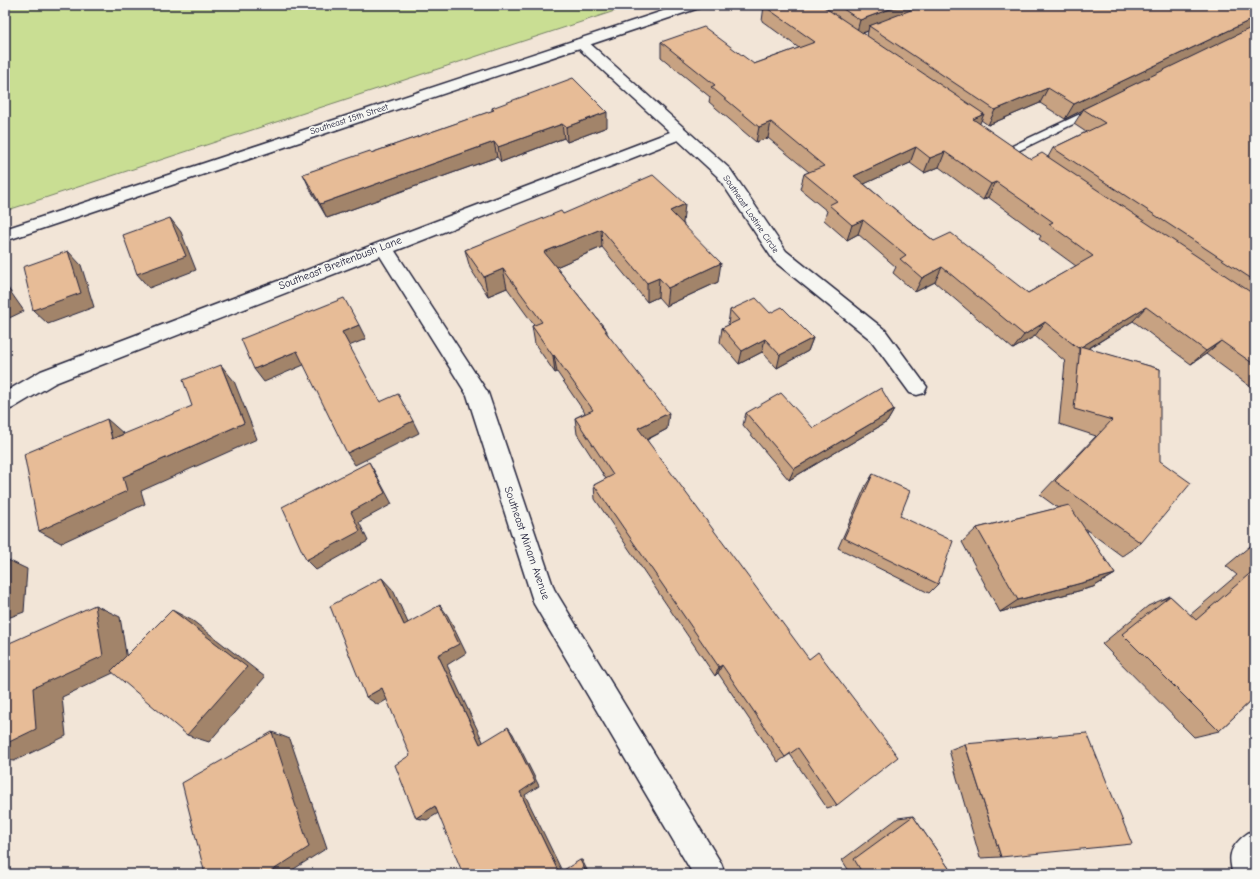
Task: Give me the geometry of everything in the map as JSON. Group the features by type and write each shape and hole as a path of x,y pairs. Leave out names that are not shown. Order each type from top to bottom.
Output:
{"street":[{"name":"Southeast 15th Street","path":"5,235 694,5"},
{"name":"Southeast Lostine Circle","path":"581,43 679,134 724,173 780,256 878,335 917,387"},
{"name":"Southeast Breitenbush Lane","path":"5,402 48,377 384,246 679,134"},
{"name":"Southeast Minam Avenue","path":"384,246 477,393 543,595 710,874"}],"lane":[{"path":"1015,149 1106,104"},
{"path":"1242,874 1240,855 1255,839"}],"green space":[{"path":"5,5 633,5 5,211"}],"building":[{"path":"821,5 984,114 973,119 1031,159 1042,153 1255,295 1255,365 1221,341 1206,351 1146,307 1078,348 1045,322 1024,335 942,267 922,278 900,259 906,255 863,220 852,225 829,205 837,201 804,174 824,166 771,122 759,127 711,87 715,85 661,42 704,27 754,64 815,42 764,6","holes":["916,147 930,158 945,152 991,184 996,182 1053,222 1049,224 1093,256 1028,293 951,233 934,241 854,176"]},
{"path":"837,5 901,5 860,20"},
{"path":"924,5 1255,5 1255,18 1074,104 1048,88 995,110 869,26"},
{"path":"1255,26 1255,281 1053,148 1105,123 1083,109"},
{"path":"573,78 607,112 566,127 562,124 498,147 494,142 320,204 303,174 370,151 371,153 494,110 492,108"},
{"path":"653,175 685,204 670,211 721,263 668,288 659,278 647,283 601,229 544,252 607,331 605,331 669,413 638,428 809,659 818,652 898,757 837,805 798,748 785,757 722,665 719,667 594,485 613,475 575,418 593,410 532,326 542,322 503,269 484,277 465,250 561,211 563,214"},
{"path":"170,218 186,256 137,274 123,235"},
{"path":"68,251 81,293 33,310 23,267"},
{"path":"5,291 9,297 5,299"},
{"path":"344,298 359,325 342,332 380,402 398,394 413,421 347,453 297,351 254,369 241,339"},
{"path":"756,298 770,313 782,307 813,338 780,355 765,339 742,351 722,328 739,320 730,310"},
{"path":"1080,346 1160,369 1160,461 1191,483 1141,543 1055,481 1112,420 1074,409"},
{"path":"221,365 244,423 123,477 127,491 39,531 24,454 107,419 112,439 192,406 183,380"},
{"path":"881,388 894,410 794,469 746,413 781,393 813,428"},
{"path":"369,462 385,493 351,512 360,531 306,560 282,507"},
{"path":"873,474 910,491 900,516 953,541 938,584 844,538"},
{"path":"1069,505 1115,574 1018,600 977,528"},
{"path":"1255,549 1255,558 1250,554"},
{"path":"8,560 5,598 5,561"},
{"path":"1255,569 1255,697 1219,731 1122,634 1170,596 1196,620"},
{"path":"382,578 404,625 440,605 459,644 438,655 480,744 508,727 535,782 520,792 559,873 580,860 587,874 463,874 435,806 416,818 395,765 410,755 382,688 366,697 330,606"},
{"path":"95,605 103,656 33,688 36,729 5,744 5,645"},
{"path":"172,610 247,667 187,735 111,671"},
{"path":"272,732 309,847 267,874 205,874 182,783"},
{"path":"1087,733 1132,844 1001,857 965,744"},
{"path":"913,816 953,874 863,874 854,859"}]}
